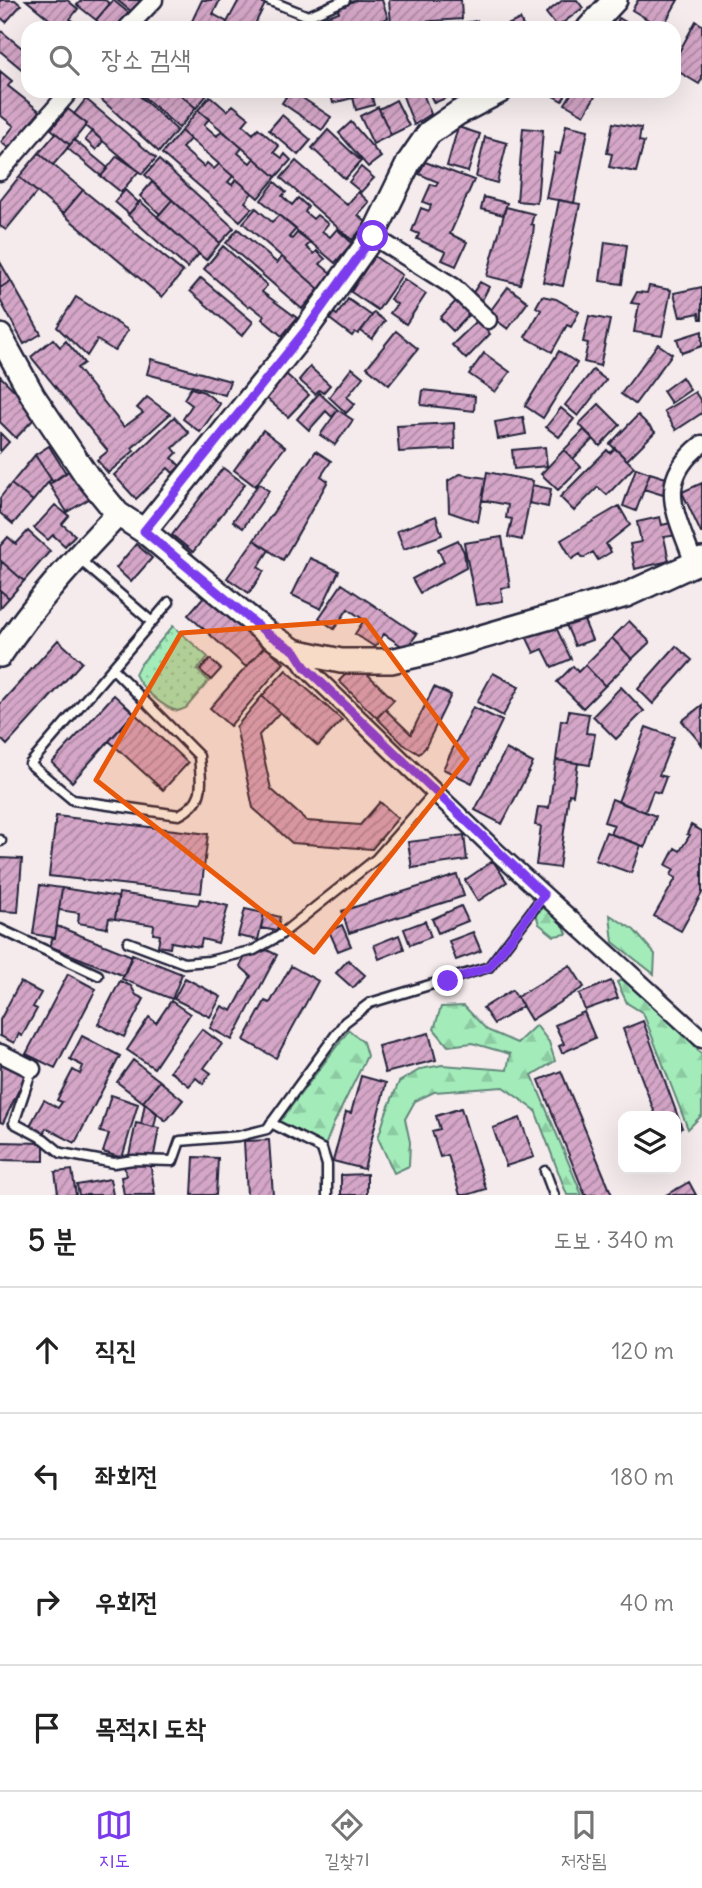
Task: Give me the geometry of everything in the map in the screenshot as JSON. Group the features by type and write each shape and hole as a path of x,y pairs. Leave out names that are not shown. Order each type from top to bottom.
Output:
{"street":[{"path":"134,21 154,0"},
{"path":"596,21 615,0"},
{"path":"0,172 65,98"},
{"path":"144,531 305,331 373,236 409,162 429,134 458,113 487,98"},
{"path":"373,236 454,287 488,320"},
{"path":"0,336 41,407 87,476 118,514 144,531 268,634 295,651 341,661 391,661 404,658 626,595 698,562 673,501 673,485 674,474 681,462 702,444"},
{"path":"0,654 17,629 77,557 118,514"},
{"path":"295,651 305,667 435,792 702,1039"},
{"path":"0,1053 32,1069"}],"lane":[{"path":"268,0 308,16 345,0"},
{"path":"77,557 152,622"},
{"path":"112,668 199,756 201,791 193,807 179,816 73,800 30,764 112,668 169,602"},
{"path":"128,942 184,963 209,961 254,950 279,936 376,859 435,792"},
{"path":"32,1069 14,1123 44,1139 61,1153 114,1163 133,1160 173,1161 180,1141 239,1136 267,1129 345,1022 370,1003 489,967 541,892"},
{"path":"0,929 98,975"},
{"path":"271,1123 322,1149 327,1165 327,1195"},
{"path":"545,1171 554,1195"}],"highlighted area":[{"path":"365,620 467,759 314,952 96,780 181,633"}],"green space":[{"path":"173,626 208,657 197,670 209,681 186,708 178,711 153,697 135,674"},
{"path":"546,906 560,915 567,934 554,936 539,924 536,914"},
{"path":"610,915 634,930 655,954 654,974 613,942"},
{"path":"626,978 646,1000 684,1032 702,1055 702,1115 688,1129 643,1013 627,1003 617,982"},
{"path":"464,1006 487,1030 517,1043 536,1025 549,1042 555,1061 532,1075 582,1195 567,1195 535,1110 503,1087 434,1092 415,1101 405,1119 410,1142 409,1166 394,1173 378,1138 399,1082 421,1069 442,1065 507,1070 510,1054 472,1043 448,1046 434,1029 441,1007"},
{"path":"349,1030 363,1042 367,1056 325,1146 278,1124"}],"building":[{"path":"0,0 15,0 21,5 6,22 0,17"},
{"path":"26,0 67,0 78,9 70,19 72,21 52,21"},
{"path":"82,0 105,0 110,4 96,20 77,5"},
{"path":"113,0 130,14 124,21 96,20"},
{"path":"117,0 140,0 141,1 132,12"},
{"path":"202,0 220,0 213,14 225,21 192,21"},
{"path":"239,0 256,0 265,4 256,21 228,21"},
{"path":"356,0 382,0 388,18 380,21 322,21 321,18 339,12 337,8"},
{"path":"389,0 461,0 462,19 391,21"},
{"path":"563,0 577,0 583,8 565,21 552,21 546,13"},
{"path":"638,0 678,0 666,21 650,21 632,10"},
{"path":"696,21 702,25 702,79 699,84 681,73 681,48"},
{"path":"0,30 21,47 21,68 0,51"},
{"path":"0,71 12,81 8,86 42,113 12,151 1,142 14,126 0,115"},
{"path":"100,98 142,98 177,130 159,152"},
{"path":"145,98 184,98 196,108 179,128"},
{"path":"184,98 204,98 196,108"},
{"path":"208,98 212,98 227,111 233,105 249,118 243,125 253,134 258,128 279,146 274,152 282,158 285,154 291,160 276,177 198,110"},
{"path":"285,98 302,98 331,117 322,130 282,103"},
{"path":"332,98 352,98 333,103"},
{"path":"353,98 372,98 374,105 356,110"},
{"path":"404,98 425,98 431,114 414,125"},
{"path":"432,98 446,98 434,103"},
{"path":"569,98 594,98 584,115 565,104"},
{"path":"86,99 156,158 142,174 74,114"},
{"path":"396,100 409,126 391,135 379,109"},
{"path":"378,107 391,135 373,144 360,116"},
{"path":"68,109 87,124 70,145 51,129"},
{"path":"198,110 209,119 204,125 217,136 222,130 242,148 238,153 250,163 254,158 276,177 258,198 181,131"},
{"path":"282,115 311,140 298,155 269,130"},
{"path":"351,122 381,157 368,167 339,133"},
{"path":"613,123 641,128 639,141 644,142 636,172 609,167 612,154 607,153"},
{"path":"566,125 588,130 574,203 546,198 555,153 560,154"},
{"path":"458,127 480,134 468,172 447,166"},
{"path":"523,128 543,130 537,203 517,201"},
{"path":"328,130 361,161 345,179 312,148"},
{"path":"92,131 103,141 96,150 85,140"},
{"path":"181,131 190,139 182,148 204,167 207,163 214,169 219,164 233,176 228,182 232,185 236,179 252,193 245,202 252,208 240,221 162,154"},
{"path":"56,133 70,145 53,165 39,153"},
{"path":"485,137 507,143 497,183 476,177"},
{"path":"74,140 108,168 101,176 67,148"},
{"path":"39,153 83,190 63,214 19,177"},
{"path":"117,156 139,171 121,192 101,176"},
{"path":"159,160 234,228 220,243 145,175"},
{"path":"296,161 347,205 358,192 369,202 358,215 367,223 352,240 281,178"},
{"path":"425,162 474,180 450,234 467,242 456,266 442,260 446,252 417,239 419,234 412,231 421,208 429,211 431,205 423,202 431,184 436,186 438,182 419,174"},
{"path":"361,167 374,178 361,192 349,182"},
{"path":"19,177 37,192 6,230 0,226 0,201"},
{"path":"152,182 172,200 160,214 140,196"},
{"path":"275,182 286,192 282,196 292,205 298,198 308,207 305,212 313,219 317,215 328,224 322,231 330,237 337,229 352,243 335,263 261,200"},
{"path":"83,190 183,272 162,297 63,214"},
{"path":"125,190 139,203 129,214 115,202"},
{"path":"484,197 507,203 503,215 481,209"},
{"path":"172,200 220,243 206,260 157,217"},
{"path":"559,200 580,204 563,286 543,282"},
{"path":"140,201 199,254 187,268 128,215"},
{"path":"506,207 534,214 531,224 534,225 533,234 520,284 487,276"},
{"path":"256,208 272,222 279,215 296,229 289,237 292,239 297,233 310,243 306,247 314,254 317,251 325,259 320,264 332,274 319,289 243,223"},
{"path":"238,229 277,263 282,257 319,289 302,309 226,243"},
{"path":"605,242 627,245 622,284 600,281"},
{"path":"223,246 267,285 262,292 297,318 282,336 262,319 264,316 250,305 248,307 204,269"},
{"path":"374,256 402,275 378,310 351,292"},
{"path":"0,262 11,281 0,288"},
{"path":"201,278 253,322 242,336 190,291"},
{"path":"404,279 426,294 406,324 390,313 397,304 390,299"},
{"path":"11,281 41,334 24,344 0,300 0,288"},
{"path":"480,282 489,287 482,300 472,294"},
{"path":"649,286 671,290 662,336 634,332 639,304 631,303 637,292 647,293"},
{"path":"508,287 528,302 508,329 488,314"},
{"path":"702,287 702,319 699,313 680,317 674,293"},
{"path":"542,296 556,299 579,312 571,327 567,325 552,352 525,337 541,310 536,307"},
{"path":"76,297 128,330 115,351 97,340 87,356 57,327"},
{"path":"348,299 372,316 358,334 355,332 352,336 327,317 331,311 337,315"},
{"path":"458,299 471,312 453,331 440,318"},
{"path":"374,313 385,321 372,339 361,331"},
{"path":"589,316 610,320 600,366 584,362 588,343 583,342"},
{"path":"477,321 490,334 466,359 452,345"},
{"path":"396,331 418,349 389,385 367,367"},
{"path":"702,331 702,346 682,353 677,339"},
{"path":"53,339 60,347 66,341 84,363 77,368 124,427 143,413 137,408 147,397 170,414 108,473 97,460 108,451 31,357"},
{"path":"658,344 672,354 635,404 621,394"},
{"path":"559,351 577,363 543,418 525,406"},
{"path":"484,353 510,372 495,392 469,374"},
{"path":"151,359 230,381 225,395 147,374"},
{"path":"310,367 330,385 323,393 319,390 315,394 299,380"},
{"path":"352,368 363,377 347,397 355,404 346,413 329,397"},
{"path":"593,370 606,380 578,416 565,405"},
{"path":"286,374 309,395 288,417 265,397"},
{"path":"0,376 22,398 33,420 16,438 0,422"},
{"path":"682,377 690,390 671,403 663,391"},
{"path":"191,388 204,392 220,404 200,432 183,419 192,405 184,399"},
{"path":"423,390 475,396 474,411 421,405"},
{"path":"695,392 702,403 702,413 676,430 664,411"},
{"path":"319,393 338,410 332,417 326,411 309,430 297,419"},
{"path":"599,404 620,425 600,446 579,424"},
{"path":"561,408 574,419 559,437 546,427"},
{"path":"338,410 353,420 335,445 320,435"},
{"path":"638,415 655,432 627,460 610,444"},
{"path":"174,417 189,433 173,448 177,453 172,458 180,466 173,473 168,468 136,499 114,475"},
{"path":"523,417 526,434 498,439 495,422"},
{"path":"454,423 455,449 399,452 397,426"},
{"path":"263,430 285,447 255,486 234,470"},
{"path":"584,430 593,439 573,459 564,450"},
{"path":"0,433 9,442 0,452"},
{"path":"49,446 66,473 53,482 35,455"},
{"path":"545,447 547,466 514,469 512,450"},
{"path":"615,448 634,467 607,495 598,487 574,511 560,497 607,450 610,453"},
{"path":"564,450 581,467 558,490 541,474"},
{"path":"316,451 331,461 321,476 328,481 283,560 254,540"},
{"path":"35,455 51,479 33,501 11,484"},
{"path":"223,468 245,484 193,552 172,535"},
{"path":"636,468 650,473 636,511 623,506"},
{"path":"70,470 89,499 67,512 49,484"},
{"path":"487,472 533,481 522,540 508,537 512,519 506,518 508,505 482,500"},
{"path":"650,473 669,479 663,495 644,489"},
{"path":"460,474 486,478 478,522 449,512 448,481"},
{"path":"259,483 269,491 243,528 233,521"},
{"path":"702,483 702,533 701,533 682,492"},
{"path":"11,484 33,501 13,524 0,513 0,498"},
{"path":"532,485 551,489 548,507 529,503"},
{"path":"55,505 69,516 62,524 75,535 65,546 53,535 48,540 34,528"},
{"path":"619,506 630,525 606,544 611,552 598,560 593,552 583,558 580,554 572,559 561,540"},
{"path":"436,516 442,535 404,549 397,531"},
{"path":"660,517 662,525 675,522 678,535 664,537 669,561 635,569 630,544 641,542 637,522"},
{"path":"28,531 50,551 24,581 0,560 0,546 8,537 16,544"},
{"path":"502,537 510,587 501,588 503,601 476,605 464,543"},
{"path":"254,540 269,550 258,567 264,571 249,593 227,578"},
{"path":"458,540 464,552 466,568 420,593 412,579 444,562 438,549"},
{"path":"136,544 152,558 131,582 116,568"},
{"path":"310,558 339,571 321,609 292,595"},
{"path":"1,561 24,581 9,598 0,590"},
{"path":"342,584 417,634 406,649 384,634 375,647 355,634 364,620 348,609 334,629 319,618"},
{"path":"0,590 9,598 0,608"},
{"path":"206,594 265,646 246,667 188,615"},
{"path":"581,613 592,640 575,646 564,620"},
{"path":"553,621 571,659 552,667 543,649 534,653 525,634"},
{"path":"629,621 650,642 632,659 612,638"},
{"path":"612,638 632,659 605,686 585,665"},
{"path":"58,640 82,662 7,745 0,738 0,704"},
{"path":"265,646 284,663 230,726 210,708"},
{"path":"676,646 692,660 653,704 638,689"},
{"path":"210,659 221,669 211,680 200,670"},
{"path":"356,663 394,700 377,718 339,681"},
{"path":"585,665 605,686 583,708 557,682 573,666 578,672"},
{"path":"286,670 342,720 318,746 262,696"},
{"path":"493,673 519,687 503,716 477,702"},
{"path":"434,687 451,695 425,748 419,754 403,744 377,718 385,709 411,734"},
{"path":"621,687 644,711 616,739 593,716"},
{"path":"114,695 134,713 72,782 52,763"},
{"path":"262,696 280,712 259,735 271,789 307,821 360,825 380,802 398,818 372,849 292,843 253,808 236,727"},
{"path":"702,705 702,745 682,721"},
{"path":"473,707 502,721 472,783 443,769"},
{"path":"569,711 589,714 586,733 595,734 590,765 556,760 561,720 567,721"},
{"path":"134,713 188,763 163,790 109,741"},
{"path":"646,727 674,737 659,775 666,777 660,793 653,791 645,812 618,802"},
{"path":"506,749 533,763 502,824 475,810"},
{"path":"556,760 578,763 573,795 569,794 559,868 536,865 541,826 535,825 538,807 549,808"},
{"path":"612,799 656,816 645,847 610,834 614,825 604,822"},
{"path":"56,816 208,834 201,893 49,876"},
{"path":"691,825 702,831 702,893 681,931 654,916 676,878 671,875 674,869 666,865 675,848 680,851 690,835 687,834"},
{"path":"606,832 641,845 631,873 595,860"},
{"path":"464,835 467,860 412,868 408,842"},
{"path":"0,858 22,859 18,912 0,911"},
{"path":"493,861 507,882 478,901 465,880"},
{"path":"457,875 464,896 349,933 342,911"},
{"path":"40,885 62,888 55,938 33,934"},
{"path":"62,888 118,897 115,919 109,918 107,928 78,923 79,913 59,910"},
{"path":"119,893 198,905 200,899 228,906 218,943 202,939 200,947 171,942 170,948 158,946 160,935 153,934 154,925 115,919"},
{"path":"461,906 468,921 438,933 432,919"},
{"path":"245,909 264,913 258,940 238,936"},
{"path":"264,913 280,917 277,931 261,928"},
{"path":"425,921 431,937 410,945 404,929"},
{"path":"342,925 351,946 338,951 329,931"},
{"path":"57,926 132,956 124,976 49,946 55,938"},
{"path":"473,932 481,951 456,960 449,941"},
{"path":"399,935 404,949 379,959 374,945"},
{"path":"267,950 277,955 232,1040 210,1028 222,1006 232,1011 251,976 240,966 245,957"},
{"path":"132,954 182,974 172,999 122,979"},
{"path":"348,960 365,975 353,988 336,973"},
{"path":"570,965 584,987 531,1020 517,997"},
{"path":"291,966 318,981 276,1058 244,1040 265,1001 270,1003"},
{"path":"68,974 96,989 55,1068 26,1054"},
{"path":"185,978 221,997 210,1017 174,999"},
{"path":"120,981 131,986 136,995 144,999 124,1037 98,1024"},
{"path":"611,981 618,998 585,1010 579,994"},
{"path":"20,982 41,993 33,1007 37,1009 22,1036 19,1034 14,1043 0,1036 0,1020"},
{"path":"512,990 523,1006 494,1024 483,1008"},
{"path":"171,1001 190,1014 154,1068 127,1050 149,1017 156,1023"},
{"path":"584,1012 595,1038 562,1053 559,1046 564,1044 555,1025"},
{"path":"643,1021 676,1111 654,1111 623,1029"},
{"path":"202,1029 222,1044 204,1068 211,1073 203,1084 196,1078 189,1086 170,1071"},
{"path":"429,1033 436,1060 385,1073 378,1046"},
{"path":"82,1036 120,1056 75,1143 46,1128 43,1134 29,1127 44,1100 58,1108 62,1102 57,1100 73,1070 80,1074 83,1066 70,1059"},
{"path":"133,1060 160,1081 143,1102 117,1082"},
{"path":"1,1061 27,1073 3,1123 0,1122"},
{"path":"561,1071 612,1195 585,1195 539,1080"},
{"path":"361,1076 386,1083 364,1169 333,1161 346,1112 351,1113"},
{"path":"160,1081 183,1100 166,1121 143,1102"},
{"path":"111,1095 138,1104 122,1158 103,1152 109,1134 100,1132"},
{"path":"145,1103 157,1113 154,1127 141,1124"},
{"path":"461,1108 486,1189 467,1195 460,1195 448,1155 440,1157 432,1131 440,1129 436,1116"},
{"path":"520,1118 534,1157 506,1166 493,1128"},
{"path":"136,1123 159,1128 153,1160 129,1155"},
{"path":"269,1140 273,1195 247,1195 244,1141"},
{"path":"0,1142 44,1143 44,1161 0,1160"},
{"path":"194,1157 218,1158 216,1195 192,1195"},
{"path":"150,1161 155,1195 124,1195 121,1177 126,1176 124,1165"},
{"path":"72,1170 76,1195 48,1195 58,1193 55,1172"},
{"path":"367,1174 367,1195 341,1195 341,1175"},
{"path":"110,1179 113,1195 79,1195 77,1185"},
{"path":"689,1182 696,1195 666,1195"}],"route":[{"path":"373,236 305,331 144,531 268,634 295,651 305,667 544,895 489,967 448,981"}]}
